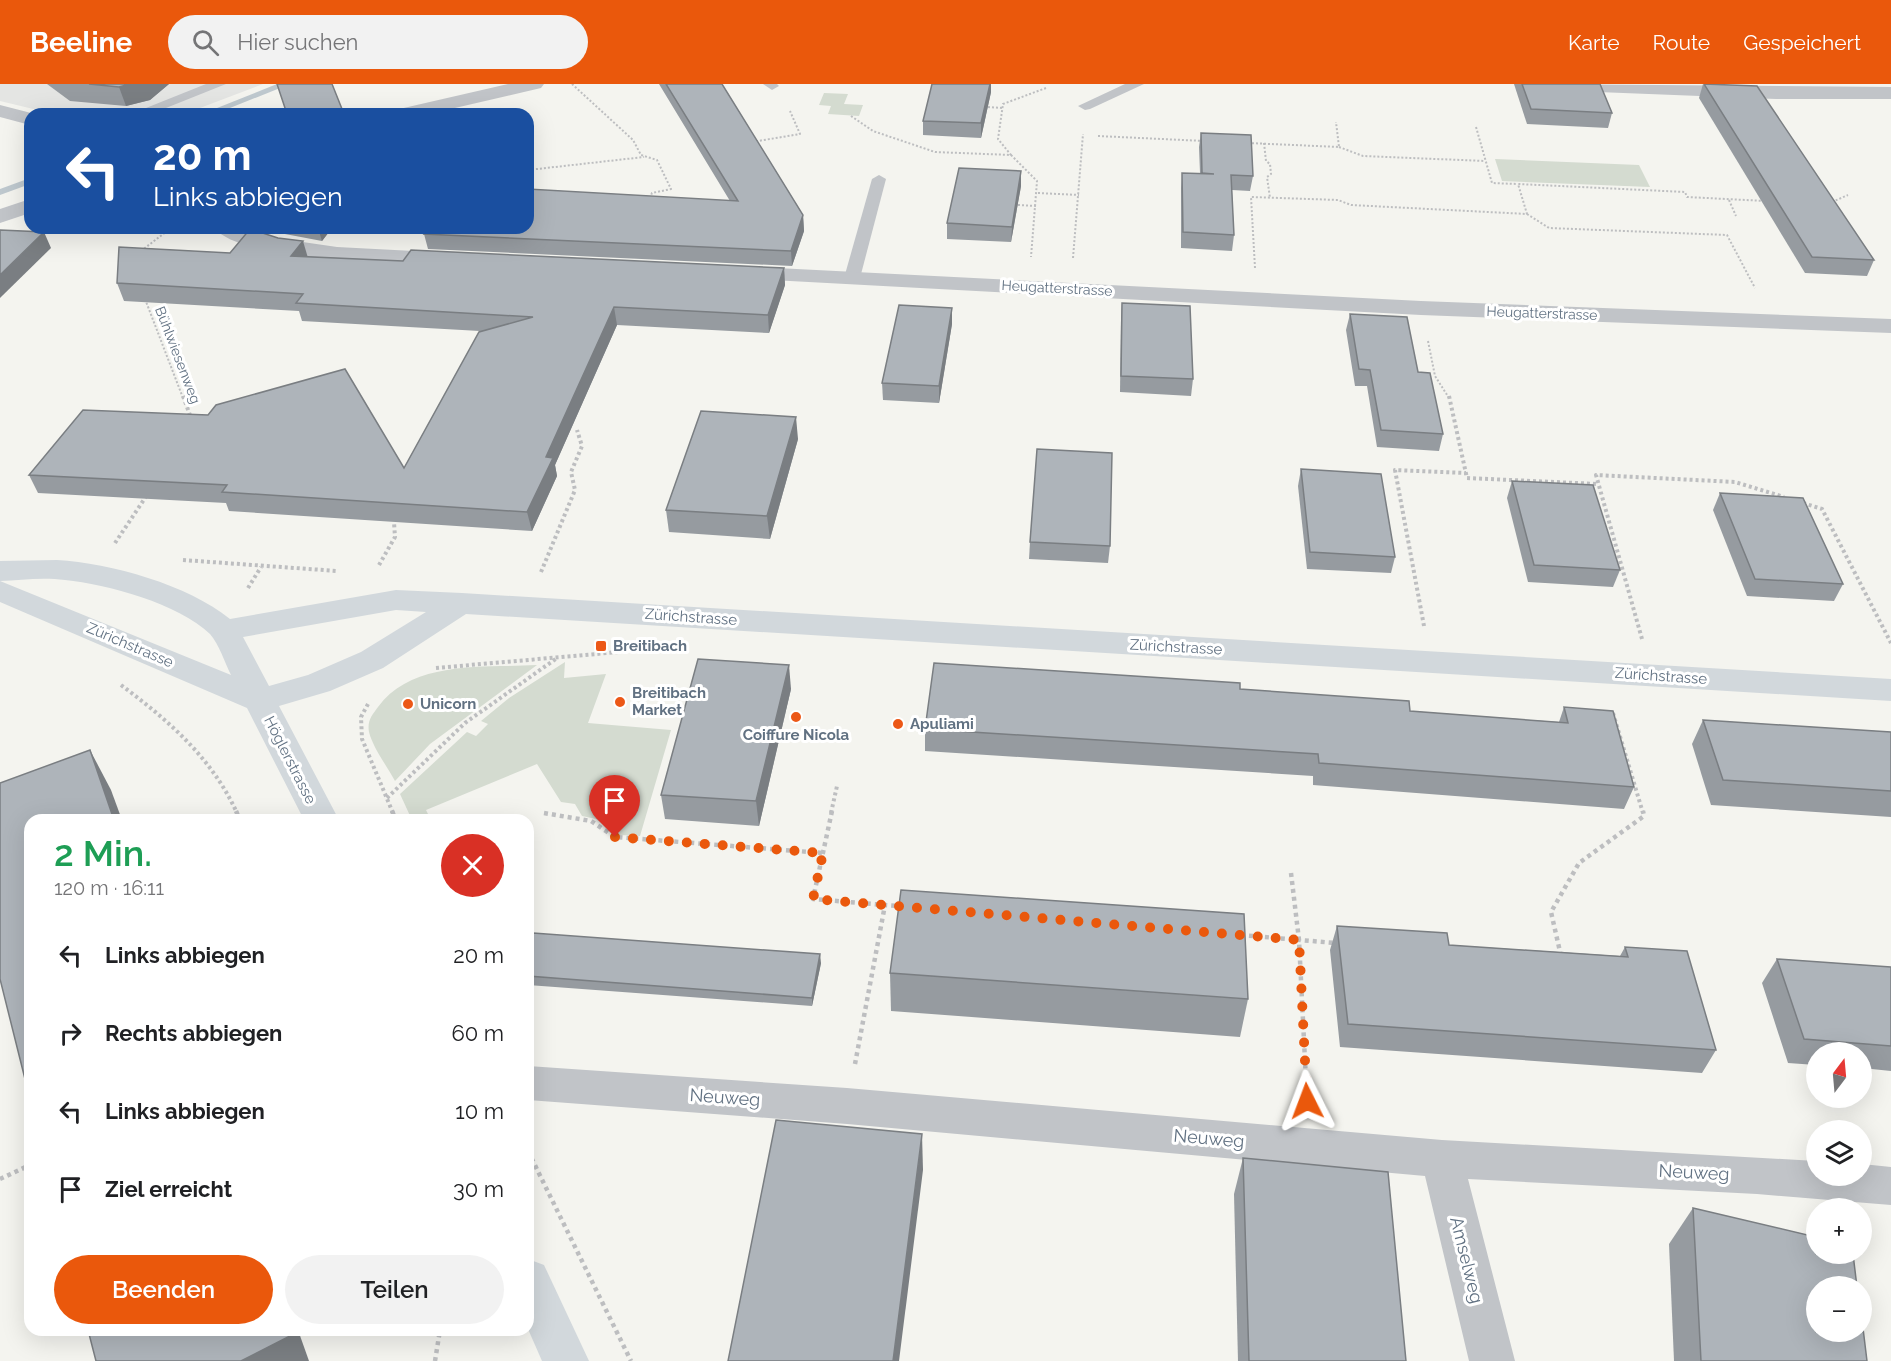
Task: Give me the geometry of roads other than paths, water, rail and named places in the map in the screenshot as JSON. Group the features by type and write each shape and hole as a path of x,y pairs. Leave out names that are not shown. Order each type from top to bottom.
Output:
{"street":[{"path":"428,108 534,84"},
{"path":"1547,84 1776,93 1891,93"},
{"path":"0,111 24,117"},
{"path":"0,216 24,208"},
{"path":"245,234 284,246 354,255 478,261"},
{"name":"Heugatterstrasse","path":"722,273 1070,288 1421,308 1891,326"},
{"path":"0,571 65,570 102,577 170,599 212,618 224,630 259,700 319,683 372,660 462,603"},
{"name":"Zürichstrasse","path":"0,591 259,700"},
{"name":"Zürichstrasse","path":"224,630 396,600 1891,690"},
{"name":"Höglerstrasse","path":"259,700 318,814"},
{"name":"Neuweg","path":"534,1083 847,1106 1442,1159 1757,1175 1891,1186"},
{"name":"Amselweg","path":"1442,1159 1492,1361"},
{"path":"534,1293 566,1361"}],"lane":[{"path":"154,108 219,84"},
{"path":"1085,106 1137,84"},
{"path":"852,278 879,179"}],"waterway":[{"name":"Breitibach","path":"223,108 285,84"},
{"name":"Breitibach","path":"0,192 24,183"}],"place":[{"name":"Breitibach","path":"601,646"},
{"name":"Breitibach Market","path":"620,702"},
{"name":"Unicorn","path":"408,704"},
{"name":"Coiffure Nicola","path":"796,717"},
{"name":"Apuliami","path":"898,724"}]}
